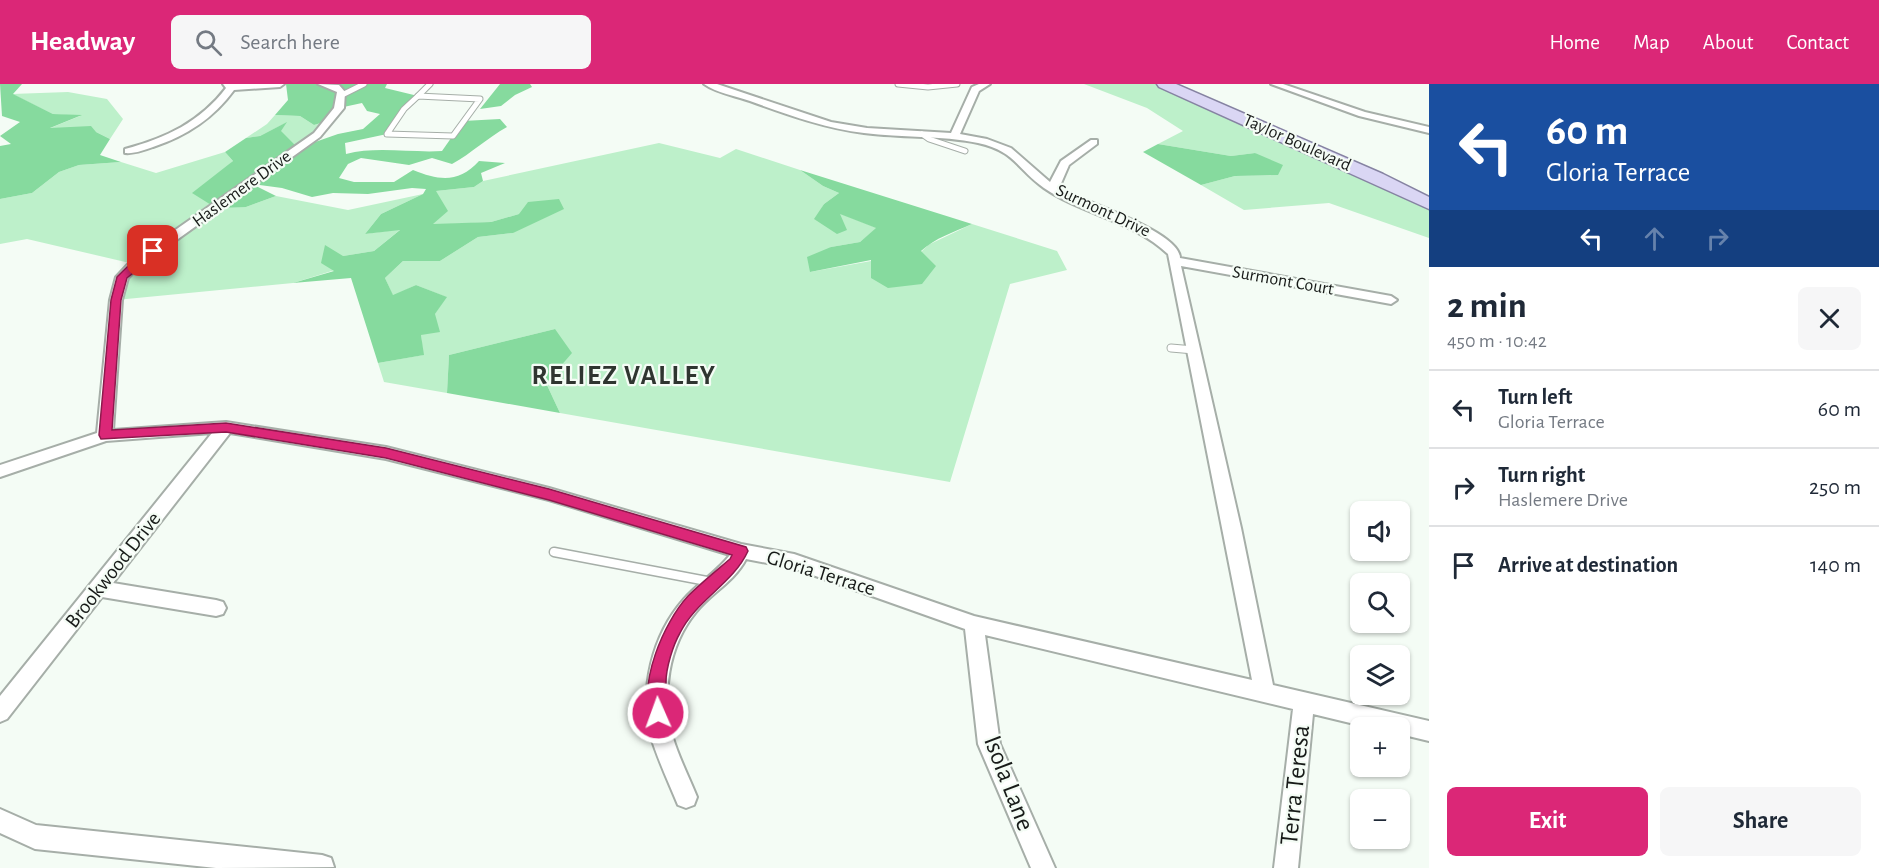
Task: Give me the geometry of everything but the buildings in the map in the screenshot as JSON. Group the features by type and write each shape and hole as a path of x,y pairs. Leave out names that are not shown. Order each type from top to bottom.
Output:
{"main road":[{"name":"Taylor Boulevard","path":"1164,84 1377,178 1429,204"},
{"name":"Taylor Boulevard","path":"1178,84 1429,196"}],"street":[{"path":"129,151 154,145 185,131 208,116 229,86 280,84"},
{"path":"322,84 338,92"},
{"name":"Surmont Drive","path":"708,84 819,122 850,129 954,136 1002,147 1022,158 1037,177 1060,194 1144,229 1160,238 1174,253 1264,691"},
{"path":"954,136 975,89 986,84"},
{"path":"1275,84 1362,114 1429,130"},
{"name":"Haslemere Drive","path":"105,435 116,300 122,277 135,264 316,135 339,108 338,92"},
{"path":"1053,188 1065,164 1094,142"},
{"name":"Surmont Court","path":"1174,261 1391,300"},
{"name":"Gloria Terrace","path":"0,471 105,435 226,427 386,453 549,494 741,551 794,561 974,624 1429,731"},
{"name":"Brookwood Drive","path":"0,712 226,427"},
{"path":"686,797 660,729 657,680 672,630 682,614 735,563 741,551"},
{"path":"99,589 216,608"},
{"name":"Isola Lane","path":"974,624 989,744 1043,868"},
{"name":"Terra Teresa","path":"1286,868 1304,701"},
{"path":"0,821 35,837 322,867"}],"lane":[{"path":"338,92 362,84"},
{"path":"338,92 362,84"},
{"path":"418,96 480,99 453,136 387,134 404,110 418,96 430,84"},
{"path":"898,84 927,87 957,84"},
{"path":"922,134 929,139 965,151"},
{"path":"1171,348 1194,350"},
{"path":"554,552 713,582"}],"green space":[{"path":"0,84 22,84 13,94 53,114 82,115 50,128 91,126 96,132 110,139 100,155 121,162 79,165 59,172 32,193 0,199 0,146 11,144 0,136 20,122 2,116"},
{"path":"286,84 387,84 385,88 418,96 387,134 345,143 346,154 369,150 442,151 463,121 500,119 507,127 452,164 432,158 409,165 361,158 348,164 339,178 354,182 394,182 413,170 440,178 449,178 464,173 479,161 505,163 481,173 483,181 474,187 436,191 448,211 433,224 491,222 519,214 528,202 559,199 564,209 513,233 478,237 440,261 403,261 385,278 393,295 416,285 447,297 435,314 440,332 421,335 424,355 378,363 351,278 293,283 334,271 321,263 325,245 343,256 374,251 400,230 365,234 381,214 423,194 426,189 412,188 368,194 333,193 312,197 282,188 252,184 276,196 246,207 216,208 192,193 233,161 225,152 246,138 260,136 287,122 281,131 298,148 338,134 363,129 380,114 367,111 362,103 339,108 331,120 314,125 300,116 275,115 288,100"},
{"path":"500,84 530,84 532,87 515,95 501,106 480,109"},
{"path":"1084,84 1164,84 1429,204 1429,238 1329,203 1244,210 1201,185 1235,176 1278,175 1255,153 1231,156 1158,144 1183,131 1147,108"},
{"path":"68,92 107,99 123,119 110,139 96,132 48,129 80,116 53,114 12,94"},
{"path":"275,115 300,116 314,125 331,120 298,148 280,131 286,123 260,136 246,138 267,124"},
{"path":"659,143 720,158 736,149 800,170 823,186 839,193 824,204 815,220 839,213 877,228 860,242 831,247 810,272 921,252 928,245 972,224 1057,251 1067,270 1010,284 950,482 560,413 546,383 555,329 449,355 447,393 384,382 378,363 423,355 421,335 446,297 416,285 393,296 385,278 403,261 440,261 478,237 513,233 519,214 491,222 431,225 436,191 474,187 483,181"},
{"path":"1158,144 1231,156 1255,153 1283,165 1278,175 1235,176 1201,185 1143,152"},
{"path":"225,152 233,161 221,173 246,207 276,196 348,210 423,194 381,214 365,234 401,229 374,251 343,256 335,270 293,283 116,300 134,264 27,239 0,244 0,199 32,193 59,172 79,165 121,162 156,173"},
{"path":"800,170 972,224 939,239 921,251 936,266 922,284 888,288 871,278 871,260 810,272 807,257 831,247 860,242 876,228 840,214 847,230 837,234 814,219 824,204 839,193 823,186"},
{"path":"555,329 572,353 546,383 560,413 447,393 449,355"}],"district":[{"name":"RELIEZ VALLEY","path":"624,375"}],"route":[{"path":"153,251 122,277 116,300 105,435 226,427 386,453 549,494 741,551 735,563 694,601 672,630 657,680 658,713"}]}
